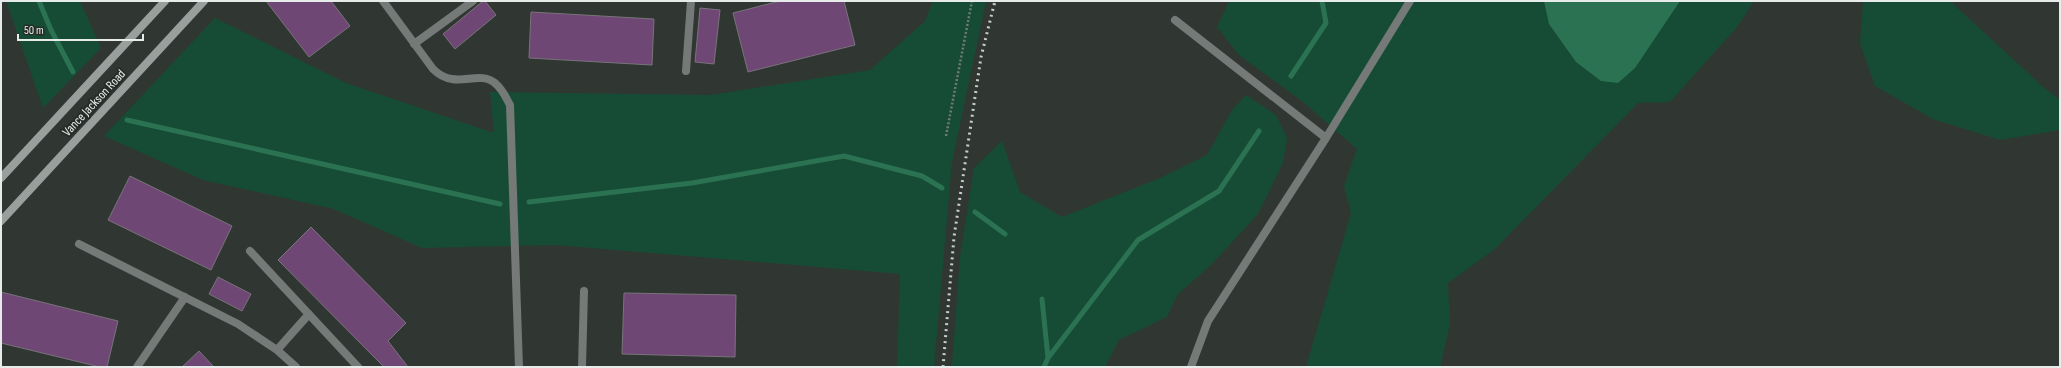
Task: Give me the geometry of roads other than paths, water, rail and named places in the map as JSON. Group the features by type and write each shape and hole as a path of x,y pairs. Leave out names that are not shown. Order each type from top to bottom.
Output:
{"main road":[{"name":"Vance Jackson Road","path":"1,178 165,1"},
{"name":"Vance Jackson Road","path":"1,221 204,1"}],"lane":[{"path":"383,1 433,69 442,76 452,80 481,78 491,80 502,90 510,105 519,367"},
{"path":"414,44 473,1"},
{"path":"686,71 691,1"},
{"path":"1191,367 1208,321 1326,138 1410,1"},
{"path":"1175,20 1326,138"},
{"path":"79,244 238,324 277,350 296,367"},
{"path":"250,251 358,367"},
{"path":"582,367 584,292"},
{"path":"137,367 185,298"},
{"path":"277,350 309,314"}],"waterway":[{"path":"39,1 51,30 73,72"},
{"path":"1291,76 1326,23 1322,1"},
{"path":"127,120 500,204"},
{"path":"1044,367 1048,358 1138,240 1219,191 1259,131"},
{"path":"529,202 692,183 844,156 922,176 942,188"},
{"path":"975,212 1005,234"},
{"path":"1042,299 1048,358"}],"railway":[{"path":"943,367 954,237 981,57 995,1"}]}
